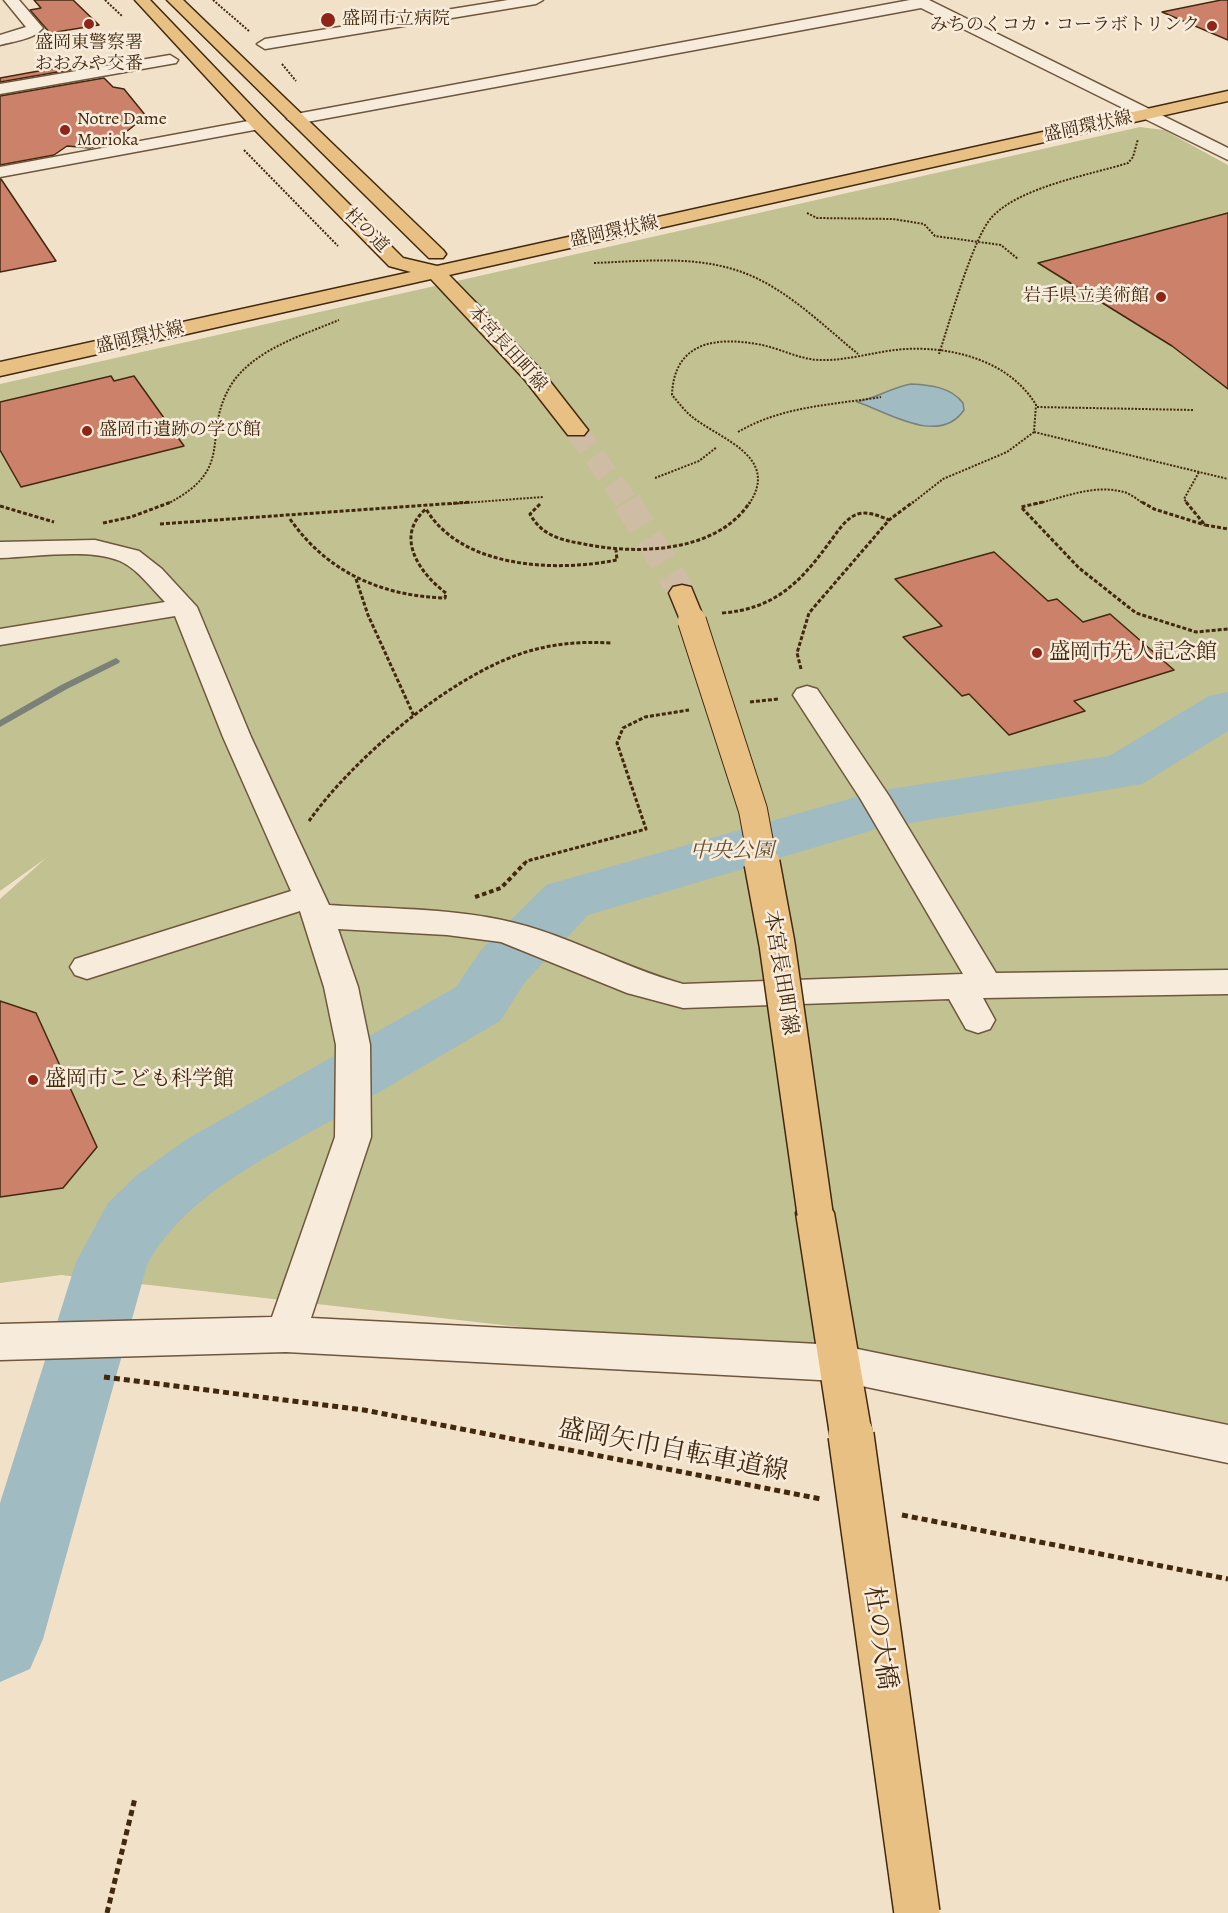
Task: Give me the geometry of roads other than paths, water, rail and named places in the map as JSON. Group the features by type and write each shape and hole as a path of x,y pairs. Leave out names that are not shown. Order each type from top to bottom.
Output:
{"main road":[{"name":"杜の道","path":"142,0 259,124 396,262"},
{"name":"杜の道","path":"174,0 297,118 435,263"},
{"name":"盛岡環状線","path":"0,369 435,263 1139,109 1228,84"},
{"name":"盛岡環状線","path":"1139,109 1228,96"},
{"name":"盛岡環状線","path":"0,350 396,262 435,263"},
{"name":"本宮長田町線","path":"435,263 532,375 576,430"},
{"name":"本宮長田町線","path":"687,609 753,810 777,944 838,1363"},
{"name":"杜の大橋","path":"838,1363 851,1435 917,1913"}],"street":[{"path":"0,40 28,33 35,27 11,0"},
{"path":"265,44 536,0"},
{"path":"297,118 920,1 1228,155"},
{"path":"0,89 170,60"},
{"path":"0,172 259,124"},
{"path":"0,550 95,548 130,556 153,574 184,607 237,737 314,907 341,987 353,1045 352,1137 286,1334"},
{"path":"0,637 184,607"},
{"path":"807,695 891,824 974,988 978,1020"},
{"path":"87,967 314,907 447,924 525,937 639,984 683,996 1228,982"},
{"path":"0,1342 286,1334 838,1363 1228,1444"}],"water":[{"path":"911,384 946,390 963,403 964,410 953,421 941,426 927,426 897,418 857,402"}],"waterway":[{"path":"0,724 64,687 116,661"},
{"path":"0,1639 112,1262 133,1224 162,1195 211,1158 478,1004 503,966 567,900 877,810 1123,771 1228,708"}],"tunnel":[{"path":"576,430 628,504"},
{"path":"627,502 682,593"}],"place":[{"name":"盛岡市立病院","path":"328,20"},
{"name":"盛岡東警察署 おおみや交番","path":"89,24"},
{"name":"みちのくコカ・コーラボトリンク","path":"1212,26"},
{"name":"Notre Dame Morioka","path":"65,130"},
{"name":"岩手県立美術館","path":"1161,297"},
{"name":"盛岡市遺跡の学び館","path":"87,431"},
{"name":"盛岡市先人記念館","path":"1037,653"},
{"name":"盛岡市こども科学館","path":"33,1080"}],"park label":[{"name":"中央公園","path":"732,852"}]}
